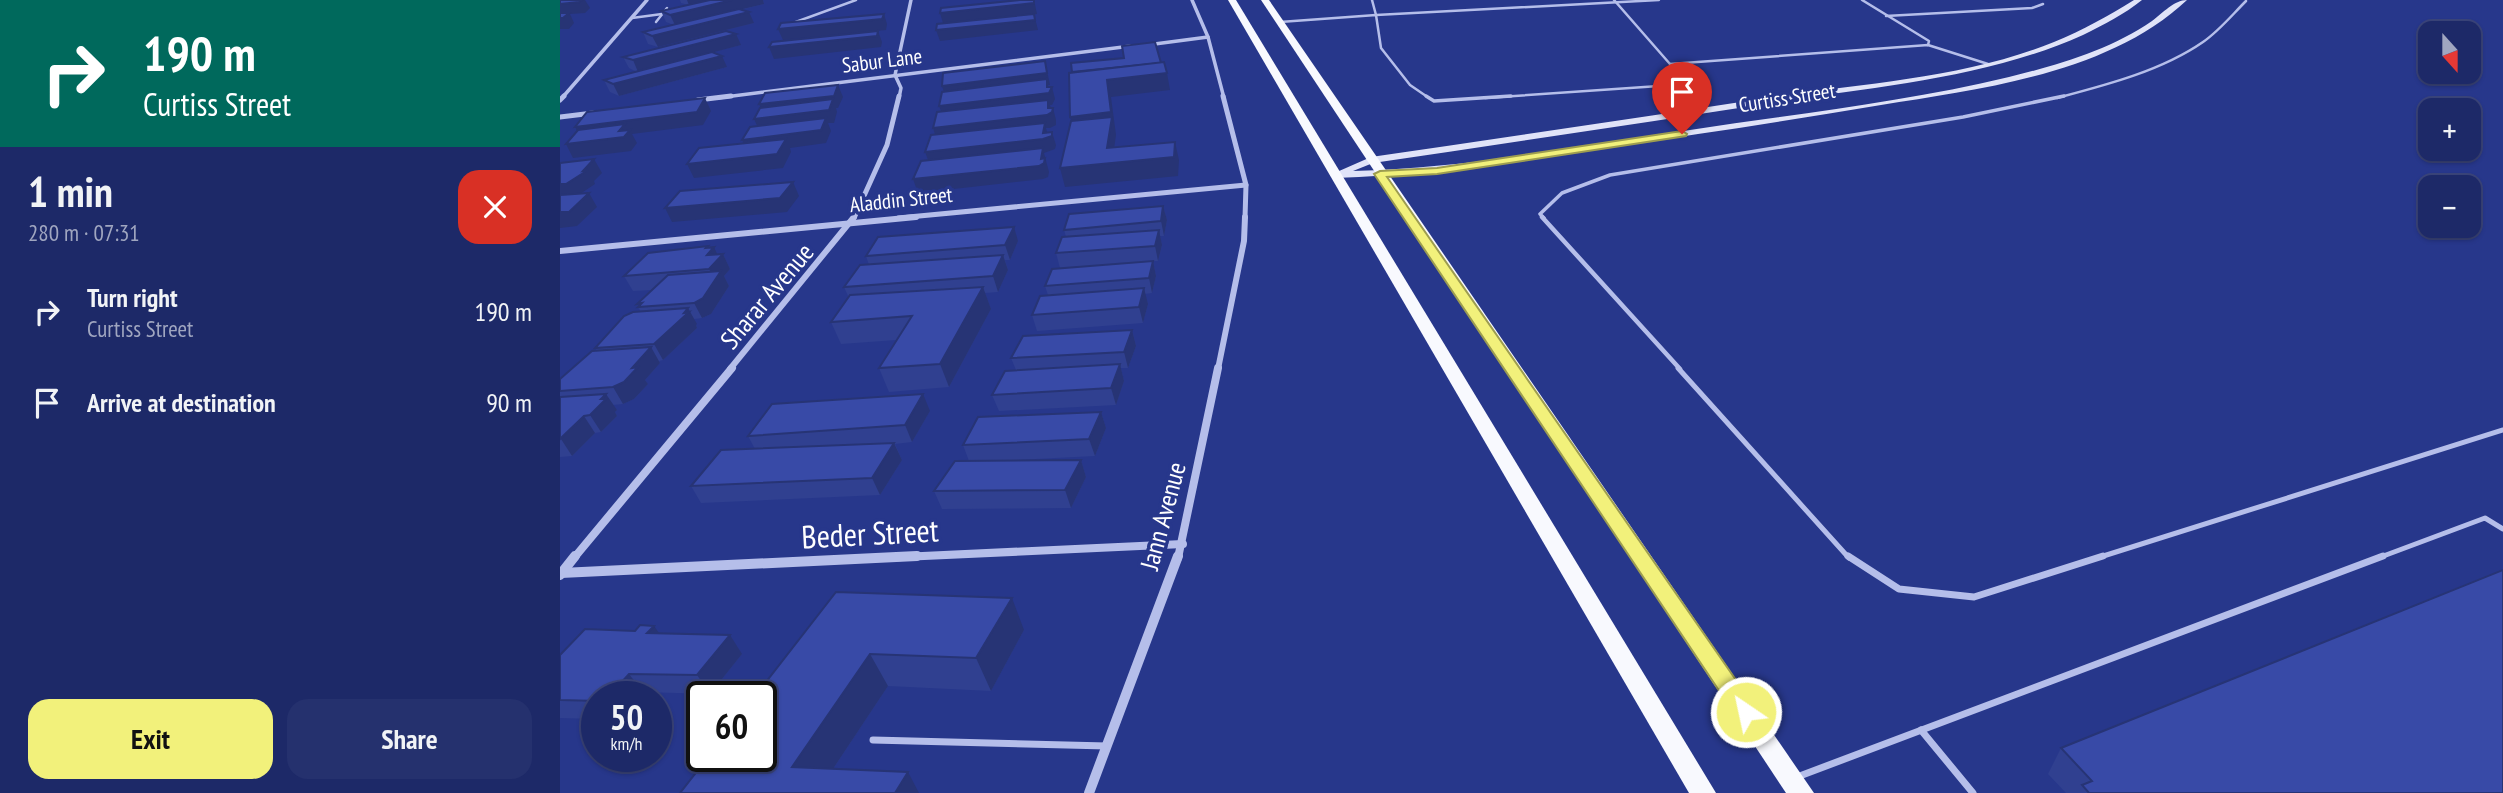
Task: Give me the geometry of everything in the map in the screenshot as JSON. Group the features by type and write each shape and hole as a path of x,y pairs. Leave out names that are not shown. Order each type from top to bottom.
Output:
{"main road":[{"path":"1232,0 1703,793"},
{"path":"1265,0 1375,167 1796,786"}],"street":[{"path":"560,100 648,0"},
{"name":"Sharar Avenue","path":"561,574 851,224 887,145 901,88 895,75 911,0"},
{"name":"Jann Avenue","path":"1089,793 1183,544 1244,241 1246,185 1208,37 1192,0"},
{"name":"Curtiss Street","path":"1335,175 1992,63 2091,29 2139,0"},
{"name":"Curtiss Street","path":"1375,167 1437,171 1791,117 1987,83 2104,50 2146,29 2184,0"},
{"name":"Sabur Lane","path":"694,100 1208,37"},
{"path":"1987,83 2000,71 1992,63"},
{"path":"560,117 600,112"},
{"path":"1335,175 1375,167"},
{"name":"Aladdin Street","path":"560,251 1246,185"},
{"name":"Beder Street","path":"561,574 1183,544"}],"lane":[{"path":"785,26 856,0"},
{"path":"1372,0 1381,48 1410,85 1434,101 1659,86 1679,80 1670,64 1615,1"},
{"path":"1280,22 1659,0"},
{"path":"1862,0 1929,41 1928,45"},
{"path":"1886,16 2032,8 2043,4 2035,0"},
{"path":"2245,0 2217,31 2197,46 2108,84 2045,102 1936,122 1611,175 1565,188 1548,202 1540,215 1851,560 1899,589 1974,597 2503,430"},
{"path":"656,22 667,8"},
{"path":"632,18 662,14"},
{"path":"1670,64 1928,45 1992,63"},
{"path":"1796,786 1921,730 2484,518 2503,529"},
{"path":"1921,730 1973,793"},
{"path":"873,740 1107,746"}],"building":[{"path":"560,0 582,0 560,4"},
{"path":"710,0 732,0 670,15 661,11"},
{"path":"1034,0 1034,3 940,13 941,8"},
{"path":"739,9 749,12 652,36 643,32"},
{"path":"884,14 882,19 778,29 781,23"},
{"path":"1034,14 1035,20 936,30 937,24"},
{"path":"726,31 736,34 633,60 623,57"},
{"path":"878,31 877,36 769,47 772,42"},
{"path":"1155,42 1161,63 1072,72 1071,63 1124,58 1122,46"},
{"path":"712,52 722,56 613,84 604,80"},
{"path":"1045,61 1047,73 942,86 943,73"},
{"path":"1164,62 1167,73 1107,80 1111,112 1070,117 1069,73"},
{"path":"1047,79 1047,87 1052,87 1049,93 939,106 942,92"},
{"path":"838,85 834,96 759,104 765,93"},
{"path":"705,98 697,112 575,127 587,112"},
{"path":"833,99 829,110 754,119 760,108"},
{"path":"1048,100 1048,108 1053,108 1047,115 933,128 937,112"},
{"path":"1112,117 1107,148 1175,142 1174,157 1060,168 1071,121"},
{"path":"826,118 821,130 742,140 750,127"},
{"path":"1045,123 1043,133 1052,132 1052,136 1043,139 925,152 931,135"},
{"path":"625,124 619,131 630,130 624,137 566,144 578,130"},
{"path":"786,139 777,154 687,164 699,148"},
{"path":"1043,148 1041,159 1045,158 1044,163 1039,166 913,179 921,161"},
{"path":"594,159 583,171 588,170 566,184 560,184 560,163"},
{"path":"793,182 780,198 665,208 680,191"},
{"path":"589,193 569,212 560,212 560,195"},
{"path":"1163,206 1161,221 1064,230 1069,214"},
{"path":"1014,227 1005,245 866,256 878,237"},
{"path":"1159,230 1155,246 1056,253 1062,237"},
{"path":"708,246 706,248 714,247 707,255 723,254 709,269 624,276 648,253"},
{"path":"1003,255 993,276 844,287 860,265"},
{"path":"1153,261 1149,278 1045,286 1052,269"},
{"path":"721,271 703,298 694,303 638,307 642,303 637,304 668,275"},
{"path":"983,287 940,364 879,368 912,316 831,322 850,295"},
{"path":"1144,288 1139,307 1032,315 1040,296"},
{"path":"688,308 684,313 689,312 654,344 595,348 624,316 633,312"},
{"path":"1132,330 1124,352 1011,358 1023,336"},
{"path":"651,347 632,368 638,367 624,382 613,387 560,391 560,379 592,351"},
{"path":"1120,364 1111,388 992,395 1005,371"},
{"path":"606,394 601,399 606,399 590,415 584,416 560,439 560,397"},
{"path":"923,394 905,425 748,436 772,404"},
{"path":"1101,412 1089,439 963,445 978,417"},
{"path":"894,443 872,478 691,486 721,450"},
{"path":"1081,460 1065,490 934,491 955,461"},
{"path":"2503,570 2503,793 2089,793 2082,785 2092,781 2061,748"},
{"path":"836,592 1012,598 976,658 870,654 792,767 908,772 895,793 680,793 696,772 777,772 777,681 767,681"},
{"path":"640,625 654,626 647,633 730,635 697,675 629,674 623,681 581,681 581,701 560,700 560,655 585,629 635,631"}],"route":[{"path":"1682,134 1437,171 1380,174 1746,712"}]}
